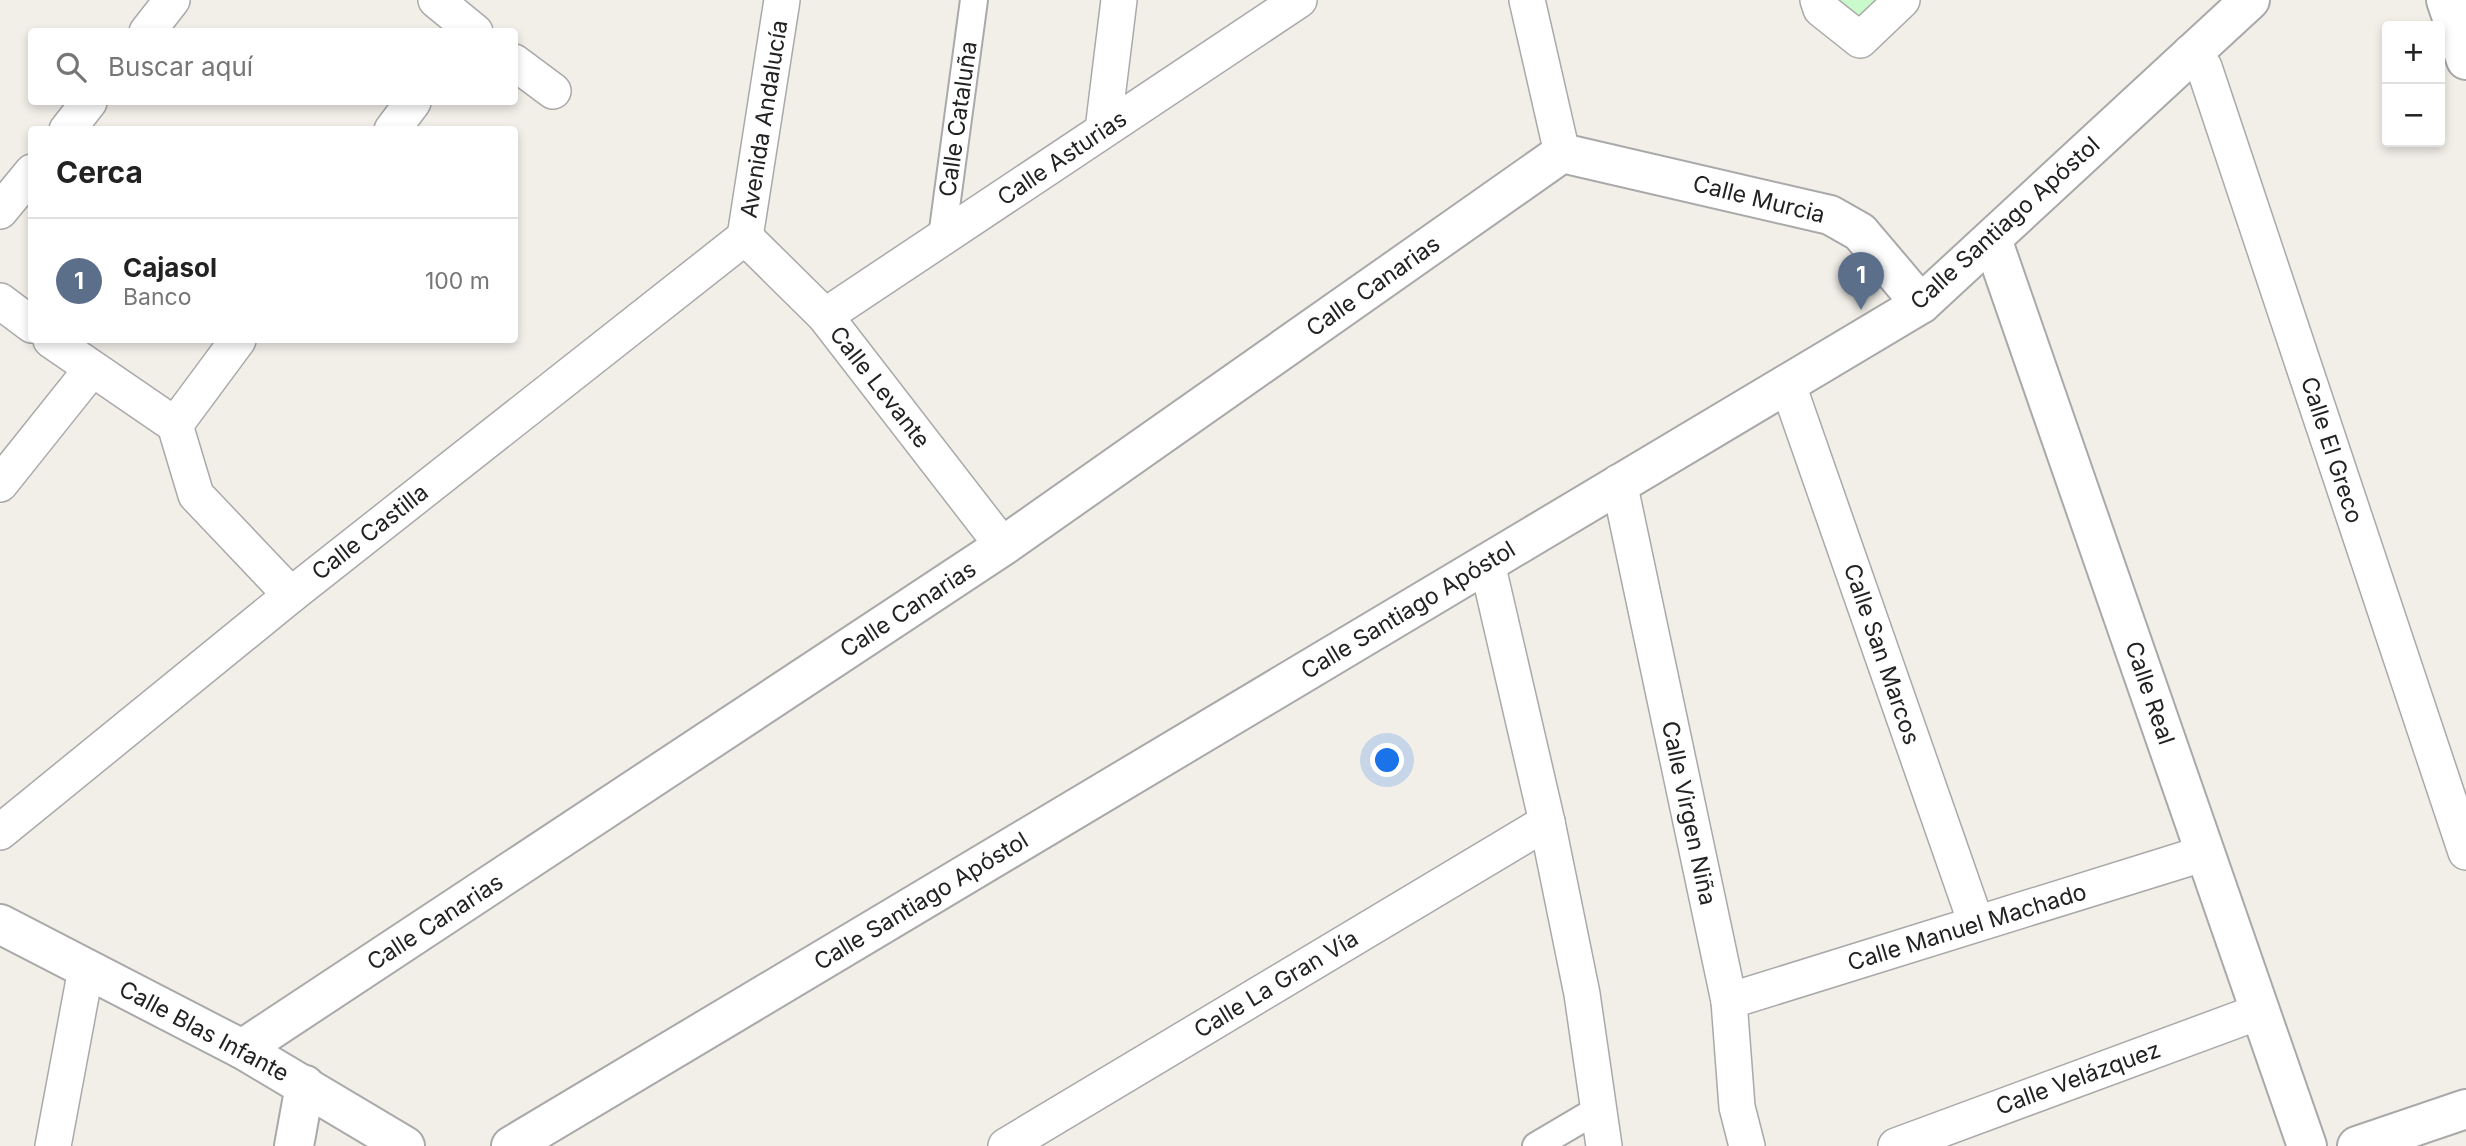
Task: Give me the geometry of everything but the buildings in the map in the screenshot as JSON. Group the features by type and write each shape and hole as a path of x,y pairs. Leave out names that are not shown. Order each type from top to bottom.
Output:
{"street":[{"path":"150,28 172,0"},
{"path":"436,0 467,28"},
{"name":"Avenida Andalucía","path":"745,237 782,0"},
{"name":"Calle Cataluña","path":"942,237 974,0"},
{"path":"1103,130 1119,0"},
{"name":"Calle Asturias","path":"825,316 1299,0"},
{"path":"1527,0 1562,153"},
{"path":"1818,0 1821,9 1860,40 1902,0"},
{"name":"Calle Santiago Apóstol","path":"511,1146 1921,304 2250,0"},
{"path":"2446,0 2466,60"},
{"name":"Calle El Greco","path":"2190,53 2204,67 2466,852"},
{"path":"518,65 553,91"},
{"path":"69,126 87,105"},
{"path":"395,126 411,105"},
{"name":"Calle Murcia","path":"1562,153 1830,215 1860,232 1921,304"},
{"name":"Calle Canarias","path":"242,1049 1003,546 1562,153"},
{"path":"0,211 28,177"},
{"name":"Calle Levante","path":"745,237 825,316 1003,546"},
{"name":"Calle Castilla","path":"0,832 291,594 745,237"},
{"name":"Calle Real","path":"1992,239 2308,1146"},
{"path":"0,301 28,322"},
{"path":"55,343 175,425 196,495 291,594"},
{"path":"175,425 236,343"},
{"path":"0,484 92,370"},
{"name":"Calle San Marcos","path":"1788,385 1976,923"},
{"name":"Calle Virgen Niña","path":"1619,482 1729,1001 1737,1107 1747,1146"},
{"path":"1487,563 1547,822 1582,994 1604,1146"},
{"name":"Calle La Gran Vía","path":"1006,1146 1547,822"},
{"name":"Calle Manuel Machado","path":"1729,1001 2205,853"},
{"name":"Calle Blas Infante","path":"0,924 242,1049 305,1084 405,1146"},
{"path":"53,1146 86,970"},
{"name":"Calle Velázquez","path":"1896,1146 2261,1011"},
{"path":"293,1146 305,1084"},
{"path":"2357,1146 2466,1109"},
{"path":"1536,1146 1597,1110"}],"green space":[{"path":"1828,0 1892,0 1854,35"}],"place":[{"name":"Cajasol","path":"1861,310"}]}
